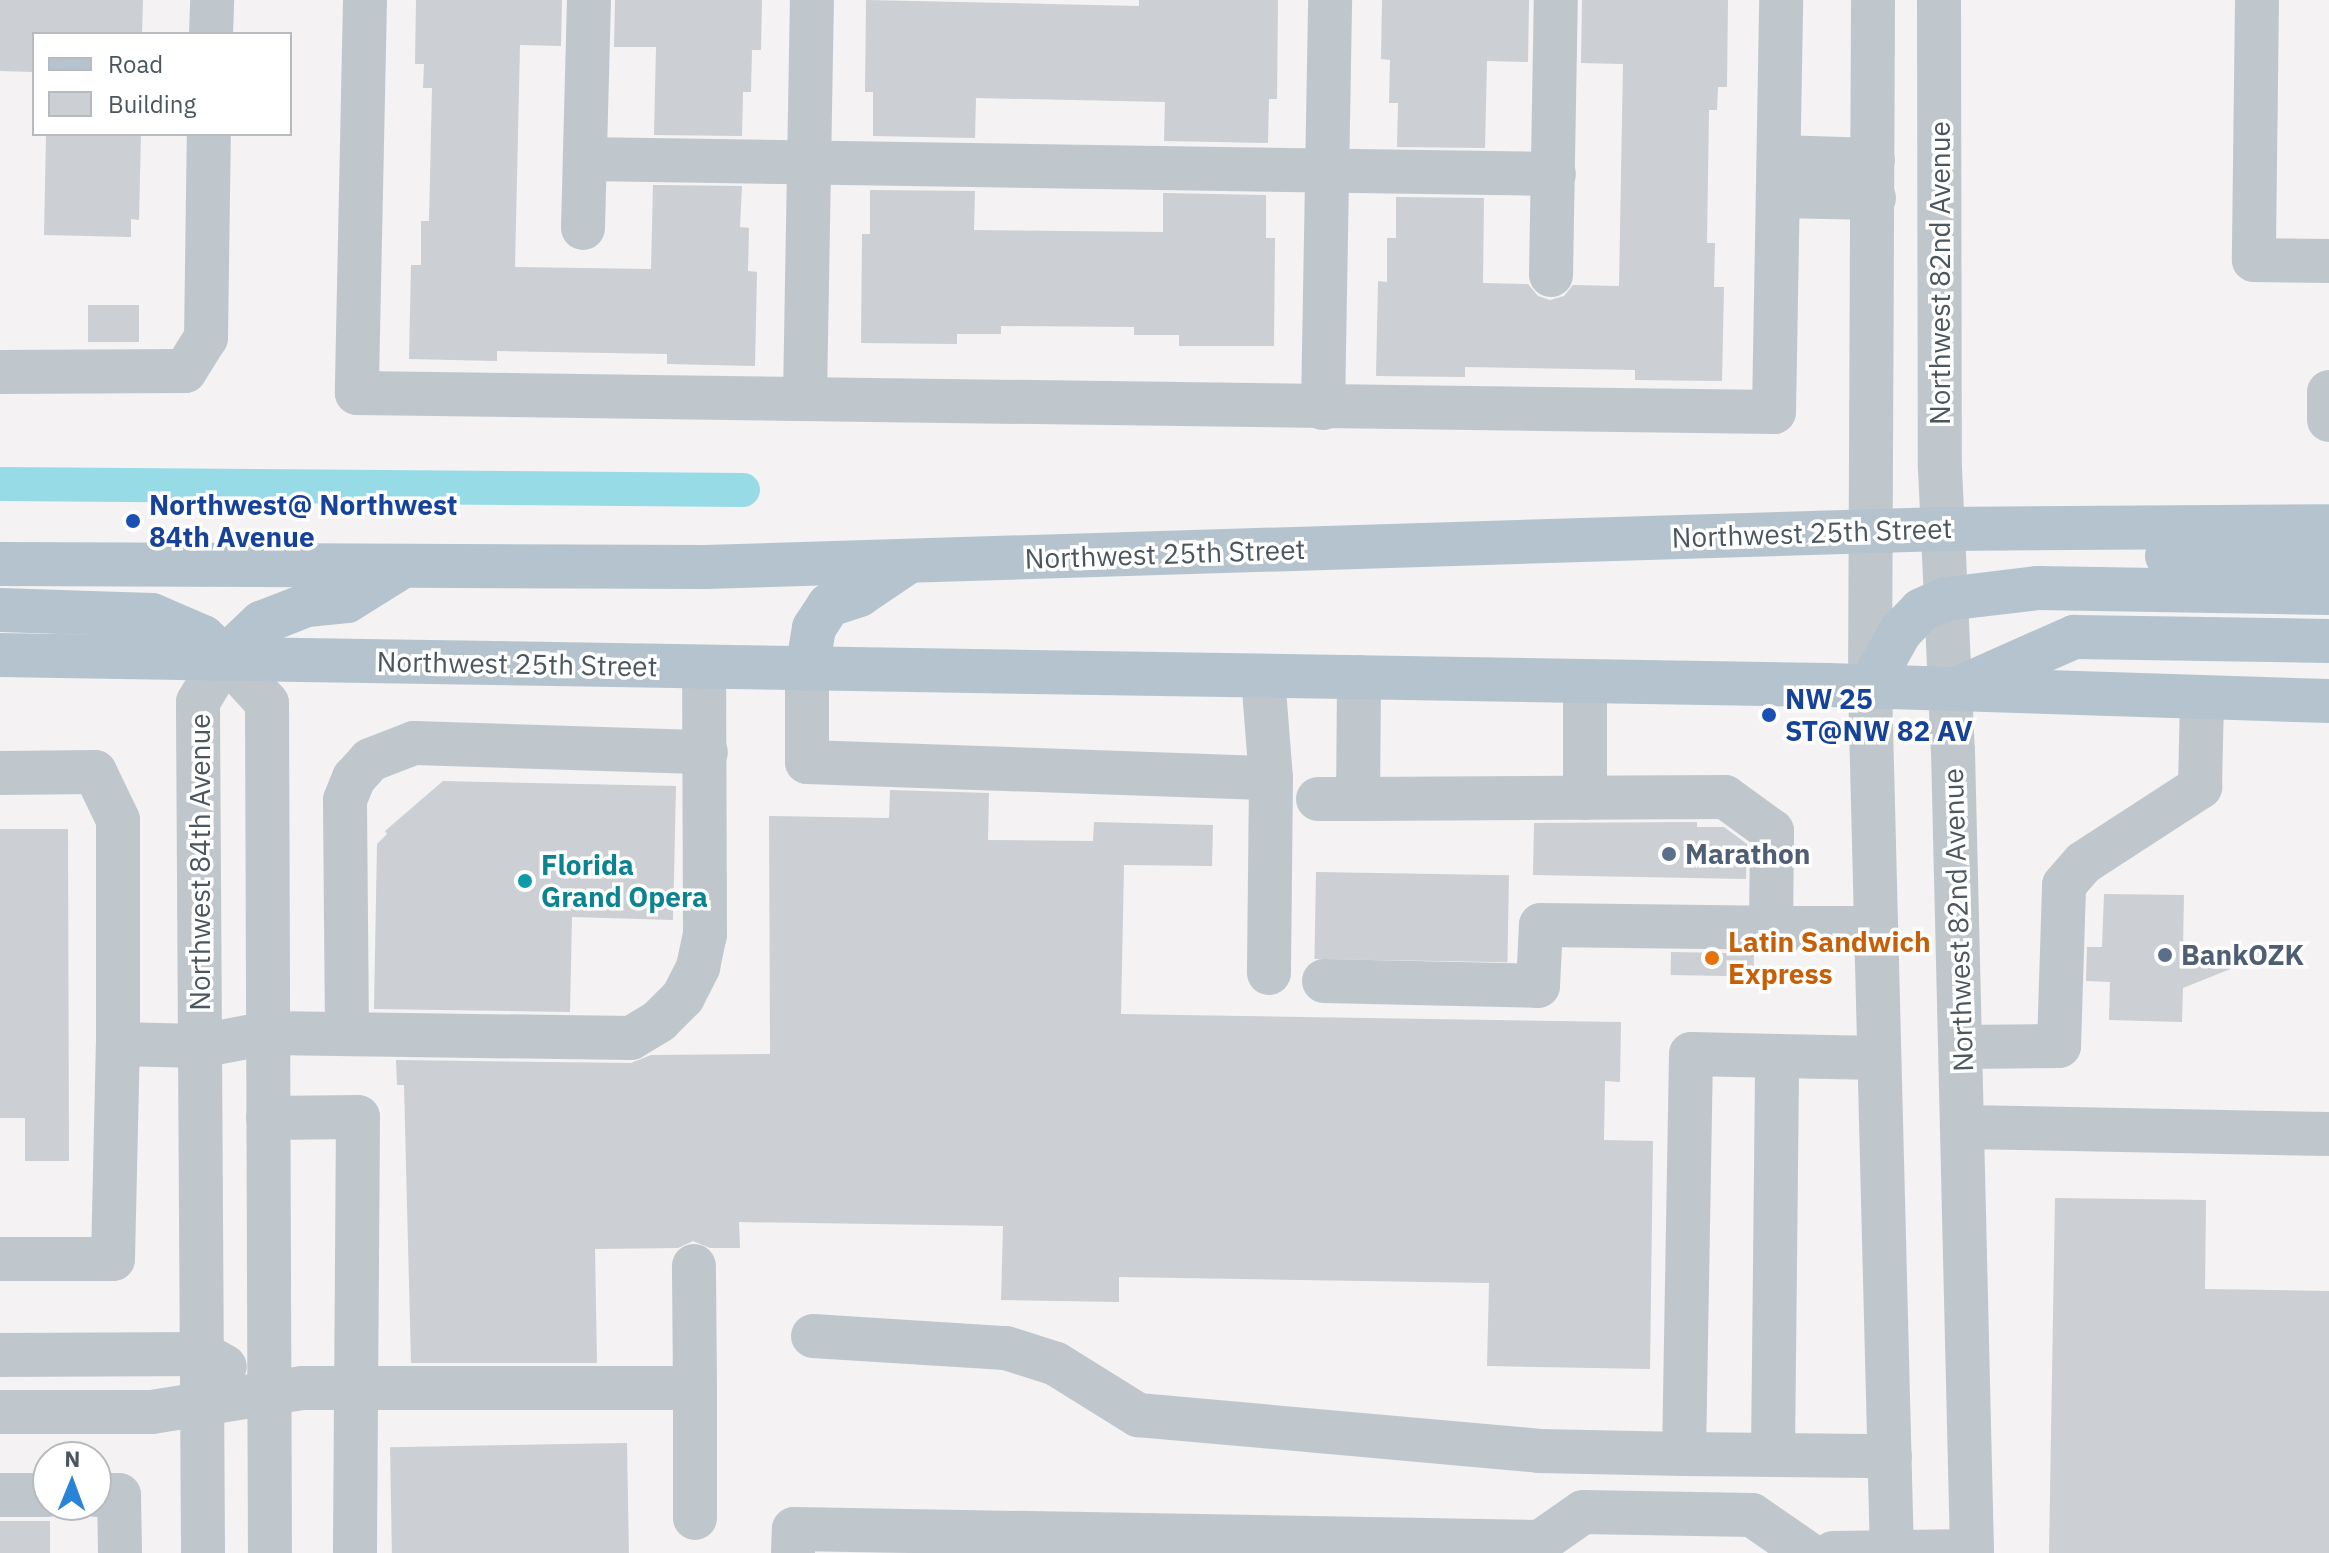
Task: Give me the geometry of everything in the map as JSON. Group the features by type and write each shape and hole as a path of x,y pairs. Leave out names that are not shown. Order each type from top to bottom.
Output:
{"main road":[{"name":"Northwest 25th Street","path":"0,564 397,570 908,562 1942,529 2329,526"},
{"path":"1942,529 2038,553 2329,561"},
{"path":"807,669 814,628 829,605 859,595 908,562"},
{"path":"0,610 152,615 203,637 225,657 261,623 307,605 347,601 397,570"},
{"path":"1870,686 1900,632 1921,610 1946,599 2038,588 2329,593"},
{"path":"1951,692 2074,637 2329,641"},
{"name":"Northwest 25th Street","path":"0,655 1870,686 1951,692 2329,701"}],"street":[{"path":"211,32 212,0"},
{"path":"365,0 357,393 1774,412 1781,0"},
{"path":"583,228 589,0"},
{"path":"805,397 812,0"},
{"path":"1323,408 1330,0"},
{"path":"1551,275 1556,0"},
{"path":"1873,0 1870,686 1892,1552"},
{"name":"Northwest 82nd Avenue","path":"1939,0 1942,529 1951,692 1964,1127 1972,1552"},
{"path":"2257,0 2254,260 2329,261"},
{"path":"0,372 185,371 206,338 209,136"},
{"path":"585,159 1554,174"},
{"path":"1780,176 1874,179"},
{"path":"2329,392 2329,420"},
{"path":"225,657 267,703 270,1553"},
{"name":"Northwest 84th Avenue","path":"203,1553 198,702 225,657"},
{"path":"118,1044 200,1046 268,1033 631,1038 659,1021 683,997 698,967 705,935 704,667"},
{"path":"807,669 807,762 1271,778"},
{"path":"1263,677 1271,778 1269,973"},
{"path":"1359,677 1338,799 1725,797 1772,831 1771,928"},
{"path":"1585,682 1585,798"},
{"path":"1961,1047 2059,1046 2064,885 2083,863 2200,787 2202,699"},
{"path":"347,1033 345,800 370,760 414,743 706,752"},
{"path":"0,773 95,772 118,820 118,1044 113,1259 0,1259"},
{"path":"1324,981 1538,986 1541,925 1876,928"},
{"path":"1684,1454 1691,1054 1879,1058"},
{"path":"1773,1455 1777,1056"},
{"path":"268,1118 358,1117 355,1553"},
{"path":"1964,1127 2329,1134"},
{"path":"694,1266 695,1518"},
{"path":"813,1336 1006,1348 1056,1364 1138,1415 1539,1451 1890,1456"},
{"path":"0,1355 202,1354 269,1393"},
{"path":"0,1412 152,1412 269,1393 356,1389 695,1388"},
{"path":"0,1495 32,1495"},
{"path":"112,1495 119,1495 120,1553"},
{"path":"793,1553 794,1529 1543,1547 1583,1512 1752,1515 1807,1553"},
{"path":"1833,1553 1972,1552"}],"building":[{"path":"0,0 143,0 142,32 32,32 32,72 0,71"},
{"path":"416,0 562,0 561,46 520,45 515,267 651,269 653,185 742,186 740,227 749,228 748,271 757,272 755,366 667,364 667,354 497,351 497,361 409,359 411,265 421,265 421,221 429,221 432,88 423,88 424,64 415,64"},
{"path":"615,0 762,0 761,50 752,50 751,92 743,92 742,136 654,135 656,47 614,47"},
{"path":"866,0 1139,6 1139,0 1278,0 1277,99 1269,99 1268,143 1164,141 1165,102 976,98 975,138 873,136 873,92 865,92"},
{"path":"1382,0 1529,0 1528,62 1487,61 1485,148 1397,147 1398,103 1389,103 1390,60 1381,59"},
{"path":"1582,0 1728,0 1727,87 1718,87 1717,110 1709,110 1707,243 1715,243 1714,287 1724,287 1722,381 1635,380 1635,370 1465,367 1465,377 1376,376 1378,281 1387,282 1387,238 1396,238 1396,197 1484,198 1483,283 1528,284 1538,296 1550,300 1564,296 1573,285 1619,286 1623,64 1581,63"},
{"path":"46,136 141,136 139,220 131,219 131,237 44,235"},
{"path":"870,190 975,191 974,230 1163,232 1163,193 1266,195 1266,238 1275,238 1274,346 1179,346 1179,335 1134,335 1134,327 1001,326 1001,334 957,334 957,344 861,343 862,234 870,234"},
{"path":"88,305 139,305 139,342 88,342"},
{"name":"Florida Grand Opera","path":"443,781 676,786 673,920 572,917 570,1012 374,1009 377,844 387,834 385,831"},
{"path":"890,790 989,793 988,840 1093,841 1094,822 1213,825 1212,866 1124,865 1121,1014 1621,1022 1620,1082 1605,1081 1604,1140 1653,1141 1650,1369 1487,1366 1489,1283 1119,1277 1119,1302 1001,1300 1003,1226 739,1222 740,1248 710,1248 693,1241 678,1248 595,1249 597,1363 411,1363 404,1085 397,1085 396,1060 631,1063 651,1055 770,1054 769,816 889,818"},
{"path":"1697,822 1697,827 1724,827 1747,844 1746,879 1533,875 1534,823"},
{"path":"0,829 68,829 69,1161 25,1161 25,1118 0,1118"},
{"path":"1316,872 1509,875 1507,962 1314,959"},
{"name":"BankOZK","path":"2104,894 2184,895 2183,948 2278,950 2183,988 2182,1022 2109,1020 2110,982 2086,981 2087,947 2102,947"},
{"name":"Latin Sandwich Express","path":"1671,952 1754,953 1754,976 1671,975"},
{"path":"2055,1198 2206,1200 2205,1289 2329,1291 2329,1553 2049,1553"},
{"path":"627,1443 629,1553 392,1553 390,1447"},
{"path":"0,1521 50,1521 50,1553 0,1553"}],"waterway":[{"path":"0,484 743,490"}],"place":[{"name":"Northwest@ Northwest 84th Avenue","path":"133,521"},
{"name":"NW 25 ST@NW 82 AV","path":"1769,715"},
{"name":"Marathon","path":"1669,854"},
{"name":"Florida Grand Opera","path":"525,881"},
{"name":"BankOZK","path":"2165,955"},
{"name":"Latin Sandwich Express","path":"1712,958"}]}
